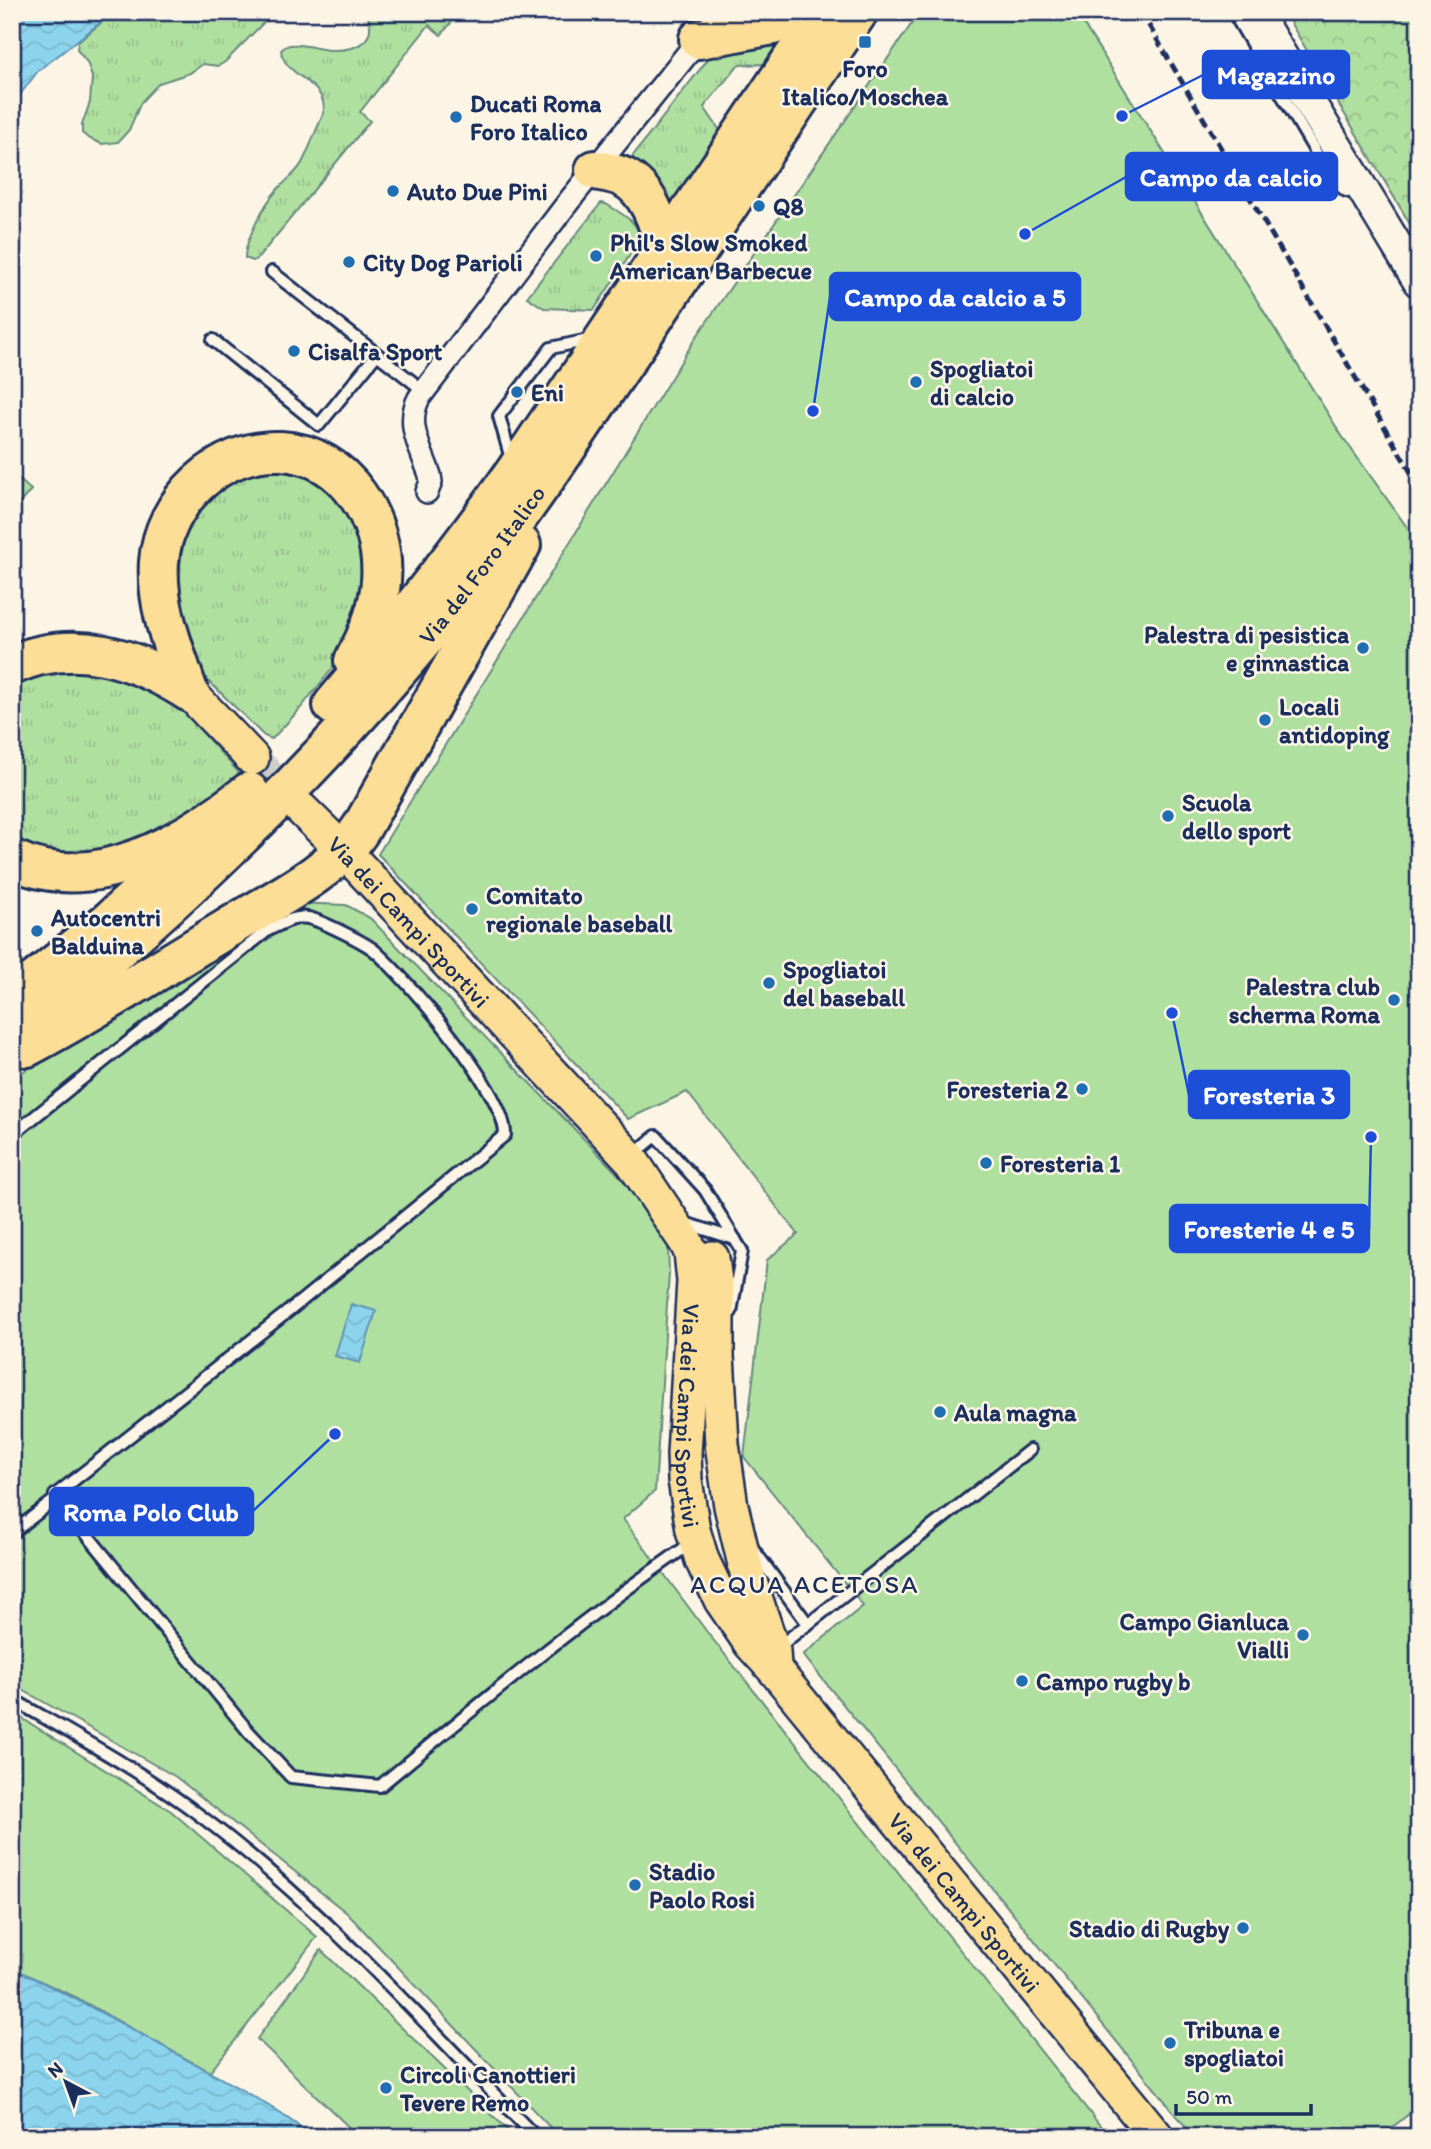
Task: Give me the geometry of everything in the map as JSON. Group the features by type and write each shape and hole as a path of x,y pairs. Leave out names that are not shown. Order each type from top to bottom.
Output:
{"highway":[{"name":"Via del Foro Italico","path":"12,1037 160,913 333,743 398,670 510,529 578,432 858,12"},
{"name":"Via del Foro Italico","path":"12,999 109,921 250,775 325,715 446,565 515,472 664,249 808,13"},
{"path":"710,26 773,25 808,13"},
{"path":"595,170 620,176 636,187 660,228 664,249"},
{"path":"12,1054 72,1023 316,873 345,852 362,827 497,591 578,432"},
{"path":"188,691 166,624 160,593 161,544 171,516 189,492 218,468 264,452 281,451 330,468 355,491 372,519 381,559 379,597 372,622 359,653 325,715"},
{"path":"12,665 41,655 88,652 158,672 188,691"},
{"path":"12,859 32,867 88,871 146,856 196,830 250,775"}],"main road":[{"path":"188,691 250,775"},
{"name":"Via dei Campi Sportivi","path":"301,809 345,852 631,1158 701,1223 714,1267 717,1297 717,1369 722,1444 747,1573 774,1660"},
{"name":"Via dei Campi Sportivi","path":"701,1223 691,1252 694,1281 684,1454 692,1528 709,1575 727,1610 751,1644 774,1660 1157,2137"},
{"path":"692,1528 705,1510 719,1511 736,1525"}],"street":[{"path":"1255,12 1419,282"},
{"path":"427,492 431,482 430,475 412,417 416,403 595,170 710,26"}],"lane":[{"path":"1233,12 1331,178 1346,191 1366,195"},
{"path":"272,272 424,391"},
{"path":"213,340 319,425 377,354"},
{"path":"12,1135 268,930 305,917 373,948 435,1015 478,1075 505,1122 505,1135 55,1495 248,1731 291,1777 380,1786 485,1699 635,1583 692,1528"},
{"path":"631,1158 656,1136 705,1190 701,1223"},
{"path":"701,1223 735,1240 742,1251 741,1267 717,1369"},
{"path":"701,1223 735,1240"},
{"path":"774,1660 808,1624 1030,1450"},
{"path":"12,1533 57,1498"},
{"path":"736,1525 808,1624"},
{"path":"12,1699 101,1750 201,1816 255,1860 327,1925 536,2137"}],"green space":[{"path":"114,12 274,12 225,62 218,66 203,64 190,73 159,83 141,102 129,130 118,142 102,144 82,133 90,102 92,77 87,62 77,50 78,42"},
{"path":"366,12 460,12 441,35 429,25 360,112 370,121 259,257 253,261 245,258 248,242 261,213 272,196 302,163 324,111 317,91 289,67 281,50 287,46 305,45 339,50 363,43 370,31"},
{"path":"923,12 1076,12 1342,436 1419,544 1419,2106 1380,2137 1194,2137 803,1655 863,1606 744,1457 767,1260 798,1234 687,1092 628,1119 378,854 695,339 913,22"},
{"path":"1284,12 1419,12 1419,239"},
{"path":"763,36 783,44 768,64 738,65 704,107 721,132 671,208 652,177 632,157 719,45"},
{"path":"601,203 628,218 641,238 594,310 544,308 527,297"},
{"path":"281,471 311,479 337,496 363,542 367,596 347,650 272,739 264,736 196,669 190,653 180,594 180,567 184,541 193,519 207,500 226,485 251,475"},
{"path":"12,473 31,490 12,512"},
{"path":"91,660 178,706 242,776 219,803 78,864 12,843 12,675"},
{"path":"294,903 346,905 370,918 645,1202 668,1245 669,1273 655,1491 623,1519 707,1632 1109,2137 559,2137 347,1913 176,1777 12,1684 12,1078 259,934"},
{"path":"12,1712 171,1811 317,1937 210,2072 73,1996 12,1968"},
{"name":"Circoli Canottieri Tevere Remo","path":"321,1950 515,2137 359,2137 257,2039"}],"water":[{"path":"12,12 114,12 38,71 12,105"},
{"path":"351,1304 376,1311 360,1363 335,1356"},
{"path":"12,1968 102,2013 237,2087 313,2137 12,2137"}],"tunnel":[{"path":"252,758 301,809"}],"railway":[{"path":"1141,12 1419,486"}],"place":[{"name":"Foro Italico/Moschea","path":"865,42"},
{"name":"Magazzino","path":"1122,116"},
{"name":"Ducati Roma Foro Italico","path":"456,117"},
{"name":"Auto Due Pini","path":"393,191"},
{"name":"Q8","path":"759,206"},
{"name":"Campo da calcio","path":"1025,234"},
{"name":"Phil's Slow Smoked American Barbecue","path":"596,256"},
{"name":"City Dog Parioli","path":"349,262"},
{"name":"Cisalfa Sport","path":"294,351"},
{"name":"Spogliatoi di calcio","path":"916,382"},
{"name":"Eni","path":"517,392"},
{"name":"Campo da calcio a 5","path":"813,411"},
{"name":"Palestra di pesistica e ginnastica","path":"1363,648"},
{"name":"Locali antidoping","path":"1265,720"},
{"name":"Scuola dello sport","path":"1168,816"},
{"name":"Comitato regionale baseball","path":"472,909"},
{"name":"Autocentri Balduina","path":"37,931"},
{"name":"Spogliatoi del baseball","path":"769,983"},
{"name":"Palestra club scherma Roma","path":"1394,1000"},
{"name":"Foresteria 3","path":"1172,1013"},
{"name":"Foresteria 2","path":"1082,1089"},
{"name":"Foresterie 4 e 5","path":"1371,1137"},
{"name":"Foresteria 1","path":"986,1163"},
{"name":"Aula magna","path":"940,1412"},
{"name":"Roma Polo Club","path":"335,1434"},
{"name":"Campo Gianluca Vialli","path":"1303,1635"},
{"name":"Campo rugby b","path":"1022,1681"},
{"name":"Stadio Paolo Rosi","path":"635,1885"},
{"name":"Stadio di Rugby","path":"1243,1928"},
{"name":"Tribuna e spogliatoi","path":"1170,2043"},
{"name":"Circoli Canottieri Tevere Remo","path":"386,2088"}],"district":[{"name":"ACQUA ACETOSA","path":"805,1584"}]}
